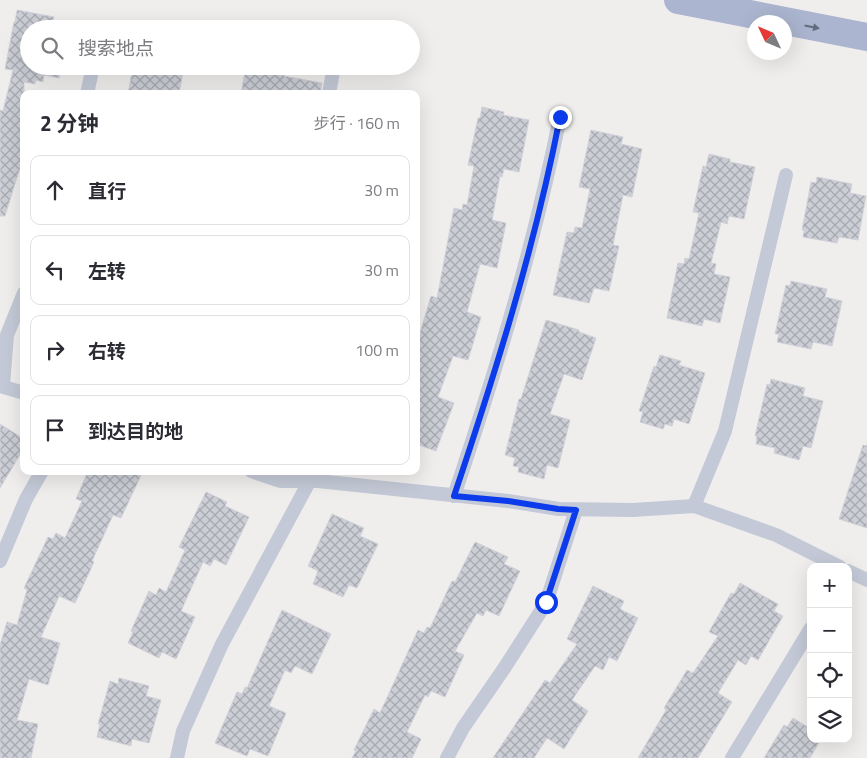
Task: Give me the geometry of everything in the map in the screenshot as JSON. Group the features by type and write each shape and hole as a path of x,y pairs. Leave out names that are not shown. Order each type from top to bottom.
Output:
{"main road":[{"path":"678,0 867,37"}],"lane":[{"path":"89,90 91,75"},
{"path":"331,90 333,75"},
{"path":"454,496 486,402 512,314 548,176 560,117"},
{"path":"694,506 725,431 786,175"},
{"path":"20,303 7,335 2,386 20,392"},
{"path":"0,561 26,499 40,475"},
{"path":"263,475 280,481 309,482 508,501 558,509 633,510 694,506 776,535 832,563"},
{"path":"177,758 183,731 222,644 309,482"},
{"path":"447,758 463,728 505,667 546,602 576,510"},
{"path":"852,573 867,580"},
{"path":"732,758 807,635"}],"building":[{"path":"17,10 54,17 53,20 20,20 20,75 44,75 43,82 36,80 35,84 24,82 24,90 20,90 20,169 5,216 0,216 0,110 3,111 13,70 5,69"},
{"path":"44,75 60,75 59,78"},
{"path":"131,75 182,75 180,90 129,90"},
{"path":"244,75 284,75 322,83 321,90 242,90"},
{"path":"482,107 504,112 503,115 529,120 519,172 504,169 502,177 500,176 492,220 506,223 497,268 480,264 467,312 481,317 468,360 453,356 438,397 454,403 436,451 420,445 420,333 431,296 437,298 454,208 462,210 463,204 467,205 474,166 468,165 478,118 480,118"},
{"path":"591,130 623,137 621,144 642,149 632,197 623,195 613,245 619,246 609,291 594,288 589,303 553,295 567,232 574,233 575,227 582,228 590,189 579,187"},
{"path":"709,154 730,159 730,162 755,167 744,219 729,216 727,224 721,222 711,263 716,264 714,274 730,277 720,323 704,319 702,326 667,318 678,263 684,264 685,258 689,259 699,213 693,212 703,166 706,167"},
{"path":"817,177 852,184 850,193 866,196 858,240 839,237 837,243 803,237 804,230 802,230 811,182 816,183"},
{"path":"791,281 827,289 825,297 842,301 832,346 813,342 811,349 777,342 779,334 775,334 786,285 790,286"},
{"path":"546,320 579,330 579,332 596,338 582,380 564,374 550,414 570,420 558,468 547,465 544,479 518,472 519,467 513,466 515,458 505,455 519,399 521,399"},
{"path":"660,355 681,361 679,365 705,373 689,424 674,419 672,426 665,424 663,429 640,422 643,412 639,411 654,366 656,367"},
{"path":"771,379 805,388 803,396 823,401 811,448 803,446 799,460 774,453 775,448 756,444 757,436 755,436 767,384 770,385"},
{"path":"0,424 20,436 20,455 0,488"},
{"path":"863,445 867,446 867,528 839,519"},
{"path":"86,475 141,475 121,518 113,515 75,603 59,596 41,637 60,643 48,685 29,679 17,720 38,724 31,758 0,758 0,645 7,622 17,625 27,590 24,588 48,537 53,539 56,533 65,538 82,501 76,499"},
{"path":"206,492 227,502 225,506 249,517 226,565 214,559 210,566 203,562 181,611 195,617 176,659 162,652 159,658 128,643 133,632 131,631 149,591 156,595 159,588 166,592 185,550 179,547"},
{"path":"332,514 364,528 360,536 378,544 357,588 349,585 343,597 313,584 318,571 308,566"},
{"path":"475,542 508,557 504,564 520,571 499,616 486,610 483,616 477,613 455,651 464,655 445,697 431,691 428,697 425,695 407,732 421,739 412,758 352,758 374,709 380,713 418,630 424,633 427,627 430,628 452,581 455,582"},
{"path":"740,583 778,604 774,611 783,616 758,660 751,656 746,665 738,660 718,693 732,702 698,758 638,758 666,710 664,708 687,670 693,673 718,636 709,632 731,593 734,594"},
{"path":"593,586 624,601 620,609 638,618 617,661 609,657 603,670 595,666 572,700 588,711 564,749 547,738 534,758 493,758 545,680 550,683 577,644 567,639"},
{"path":"282,610 331,634 312,674 295,666 291,673 285,670 269,706 286,713 268,756 250,749 247,756 215,743 237,692 242,694 245,687 247,688"},
{"path":"119,678 149,686 146,696 161,700 149,743 132,739 131,746 97,737 100,724 98,724 110,681 118,684"},
{"path":"793,718 807,727 807,743 819,743 810,758 764,758 784,725 787,727"}],"route":[{"path":"546,602 576,510 454,496 486,402 512,314 548,176 560,117"}]}
